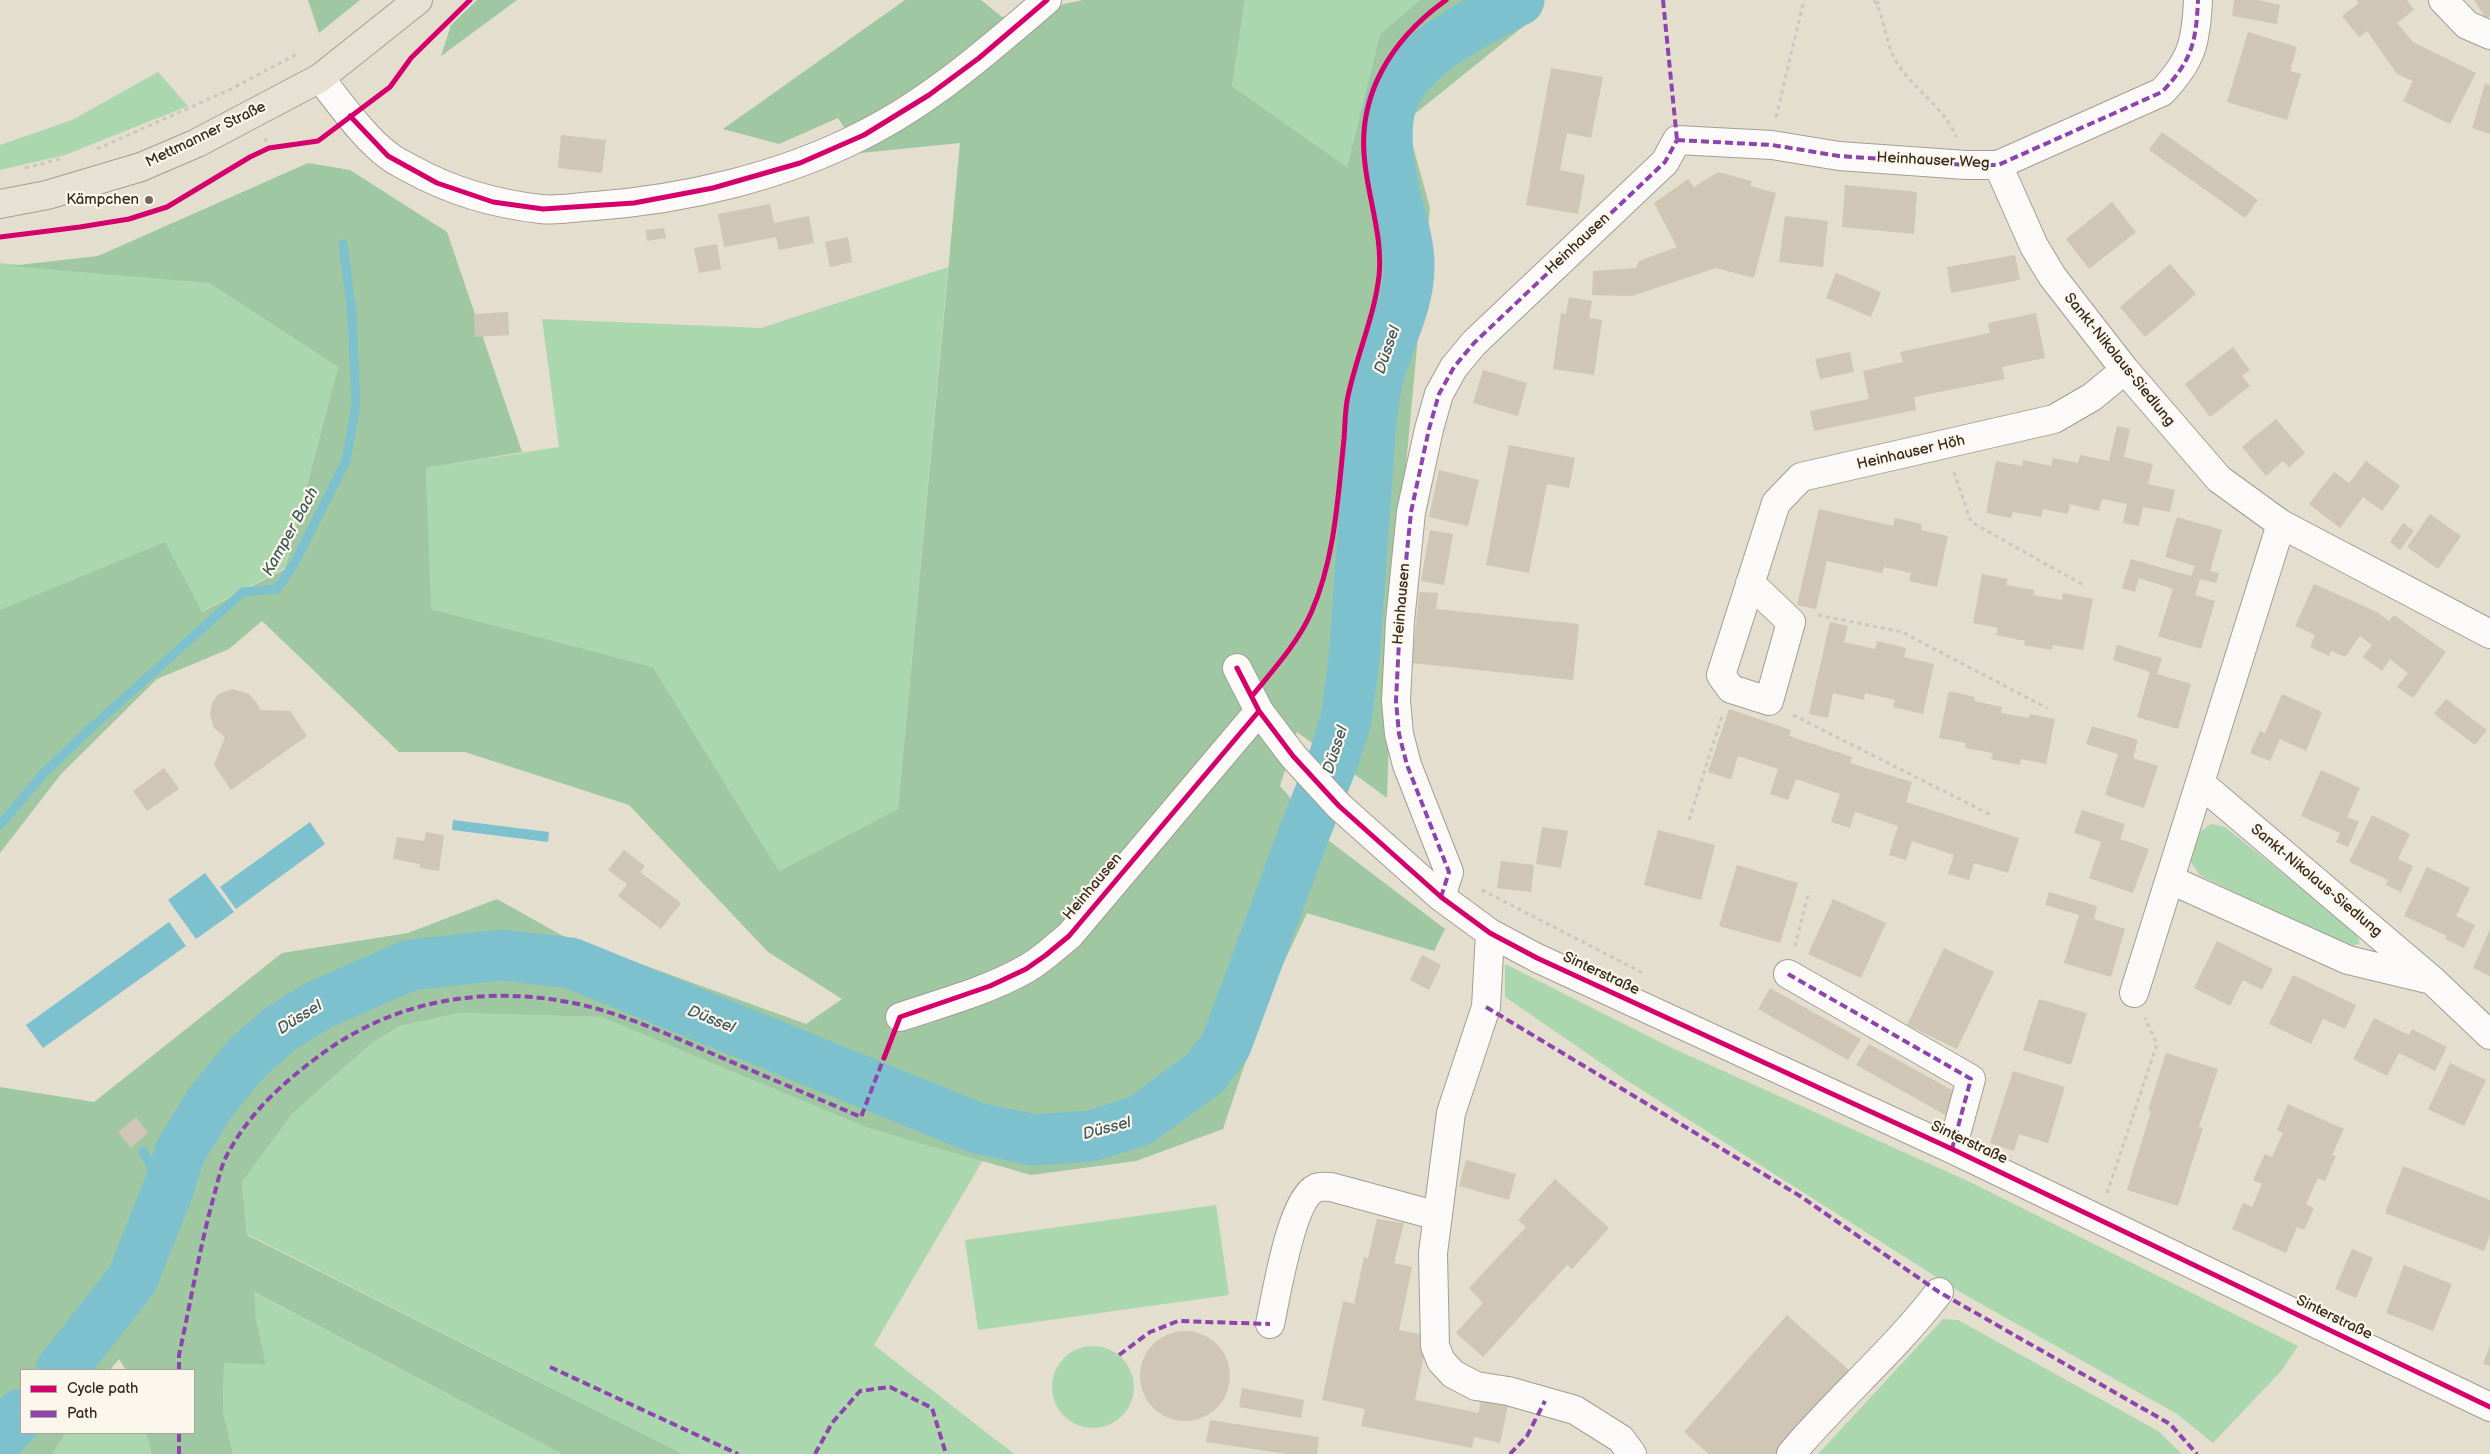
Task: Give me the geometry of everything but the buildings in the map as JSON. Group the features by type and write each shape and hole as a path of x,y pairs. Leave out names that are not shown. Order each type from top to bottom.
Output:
{"main road":[{"name":"Mettmanner Straße","path":"0,204 47,195 141,167 197,143 320,78 418,0"}],"street":[{"path":"320,78 350,116 388,156 437,183 493,202 543,209 634,203 713,188 800,163 864,135 929,95 979,58 1048,0"},
{"name":"Heinhauser Weg","path":"1677,140 1772,145 1839,156 1966,165 1998,164 2162,92 2182,71 2192,50 2198,0"},
{"path":"2443,0 2467,25 2490,35"},
{"name":"Heinhausen","path":"1441,897 1449,872 1407,766 1399,734 1396,701 1400,621 1411,512 1429,429 1440,394 1454,367 1474,343 1665,162 1677,140"},
{"name":"Sankt-Nikolaus-Siedlung","path":"1998,164 2034,246 2052,276 2125,370 2219,479 2281,524 2490,634"},
{"name":"Heinhauser Höh","path":"1731,689 1721,675 1776,503 1801,477 1945,446 2054,419 2092,397 2125,370"},
{"path":"2134,993 2171,880 2281,524"},
{"path":"1731,689 1769,702 1791,622 1750,583"},
{"path":"1237,668 1259,711 1294,756 1339,806 1441,897"},
{"name":"Heinhausen","path":"900,1017 990,986 1026,969 1069,936 1259,711"},
{"name":"Sankt-Nikolaus-Siedlung","path":"2200,783 2432,980 2490,1035"},
{"path":"2171,880 2348,960 2432,980"},
{"name":"Sinterstraße","path":"1441,897 1490,933 1537,958 1952,1149 2490,1406"},
{"path":"1490,933 1486,1007 1451,1113 1433,1253 1435,1346 1441,1361 1453,1374 1476,1386 1508,1391 1575,1410 1622,1439 1632,1454"},
{"path":"1788,974 1971,1079 1952,1149"},
{"path":"1270,1324 1294,1217 1306,1196 1316,1188 1331,1187 1438,1216"},
{"path":"1791,1454 1916,1322 1939,1292"}],"path":[{"path":"1772,145 1776,115 1804,0"},
{"path":"1882,0 1875,2 1887,41 1896,61 1910,81 1938,110 1954,133 1966,165"},
{"path":"90,151 231,89 297,54"},
{"path":"18,170 63,158"},
{"path":"1945,446 1971,522 2085,586"},
{"path":"1791,622 1817,615 1902,632 2047,708"},
{"path":"1689,820 1731,689"},
{"path":"1769,702 1993,816"},
{"path":"1788,974 1809,891"},
{"path":"2106,1194 2157,1044 2134,993"}],"green space":[{"path":"308,0 360,0 319,33"},
{"path":"477,0 517,0 441,56 451,25"},
{"path":"905,0 981,0 1002,17 1083,0 1245,0 1232,86 1347,167 1380,34 1420,0 1532,0 1540,13 1406,121 1430,208 1393,604 1387,798 1297,732 1280,786 1328,840 1445,929 1434,951 1307,913 1266,1001 1223,1129 1136,1161 1031,1175 868,1128 601,1017 459,1013 400,1026 372,1043 293,1113 242,1182 247,1235 683,1454 562,1454 254,1292 256,1319 266,1365 224,1363 223,1411 233,1454 152,1454 146,1434 195,1434 195,1369 125,1369 119,1359 111,1369 20,1369 20,1434 65,1434 52,1454 0,1454 0,1087 94,1102 282,953 408,933 497,899 561,935 806,1024 842,999 768,952 629,805 465,752 399,752 262,621 229,649 157,679 61,774 0,853 0,610 165,542 202,612 285,569 338,367 209,283 10,266 98,256 308,163 350,170 447,232 522,452 426,468 431,609 653,667 779,871 898,809 960,143 861,153 838,118 779,144 723,129"},
{"path":"1245,0 1420,0 1380,34 1347,167 1232,86"},
{"path":"158,72 188,106 65,155 0,170 0,145 72,120"},
{"path":"0,263 209,283 338,367 285,568 201,612 0,610"},
{"path":"948,267 898,809 779,871 653,667 430,609 426,468 559,447 542,319 761,328"},
{"path":"2212,824 2225,827 2356,932 2360,943 2350,947 2201,876 2191,861 2190,847 2195,837"},
{"path":"1505,964 1670,1047 1970,1182 2298,1346 2282,1370 2213,1443 2177,1414 1960,1292 1623,1078 1505,997"},
{"path":"459,1013 601,1017 868,1128 983,1160 874,1345 1014,1454 683,1454 247,1234 242,1182 293,1113 372,1043 400,1026"},
{"path":"1216,1205 1229,1295 978,1330 965,1240"},
{"path":"253,1292 562,1454 233,1454 223,1411 224,1363 265,1365"},
{"path":"1943,1319 1958,1320 2158,1431 2182,1454 1818,1454"},
{"path":"1085,1346 1101,1346 1116,1353 1127,1364 1134,1379 1131,1403 1122,1416 1101,1428 1085,1428 1070,1421 1059,1410 1052,1395 1052,1379 1059,1364 1070,1353"},
{"path":"65,1434 146,1434 152,1454 52,1454"}],"water":[{"path":"453,820 549,832 548,842 452,830"},
{"path":"310,822 325,844 236,909 220,887"},
{"path":"205,873 234,912 196,939 168,900"},
{"path":"169,922 186,946 43,1048 26,1025"}],"waterway":[{"name":"Düssel","path":"62,1369 132,1280 166,1195 180,1152 210,1103 247,1058 280,1029 319,1005 410,965 501,955 571,963 977,1128 1034,1140 1091,1136 1139,1121 1205,1073 1226,1045 1335,755 1346,720 1354,660 1371,420 1377,382 1401,311 1408,281 1407,245 1394,192 1388,156 1387,130 1389,113 1396,93 1407,75 1423,59 1441,44 1519,0"},
{"name":"Kamper Bach","path":"0,825 43,774 92,727 243,592 277,589 295,562 346,461 356,405 352,315 343,244"},
{"path":"143,1151 166,1195"},
{"name":"Düssel","path":"0,1437 20,1415"}],"marked path":[{"path":"1663,0 1677,140"},
{"path":"1677,140 1772,145 1839,156 1966,165 1998,165 2162,92 2180,70 2194,40 2198,0"},
{"path":"1441,897 1449,872 1407,765 1399,734 1396,701 1400,621 1411,512 1429,429 1439,394 1454,367 1474,343 1665,162 1677,140"},
{"path":"1788,974 1971,1079 1952,1149"},
{"path":"179,1369 179,1355 200,1253 223,1165 234,1142 254,1115 289,1080 344,1039 375,1023 407,1010 440,1002 474,997 543,998 578,1004 650,1027 861,1117 885,1055"},
{"path":"1486,1007 1800,1196 1939,1292 2170,1424 2197,1454"},
{"path":"1119,1355 1150,1332 1178,1321 1270,1324"},
{"path":"550,1367 738,1454"},
{"path":"815,1454 832,1423 860,1391 890,1387 932,1408 946,1454"},
{"path":"1510,1454 1527,1436 1545,1401"},
{"path":"179,1434 179,1454"}],"cycle path":[{"path":"0,237 129,219 167,207 250,157 269,148 318,141 390,87 411,58 470,0"},
{"path":"350,116 388,156 437,183 493,202 543,209 634,203 713,188 800,163 864,135 929,95 979,58 1047,0"},
{"path":"1252,696 1299,635 1311,613 1319,592 1330,549 1337,505 1347,401 1373,308 1379,276 1379,248 1365,164 1364,139 1366,115 1372,92 1394,51 1409,32 1446,0"},
{"path":"1237,668 1259,711 1293,756 1339,806 1441,897 1490,933 1537,958 1952,1149 2490,1407"},
{"path":"884,1058 900,1017 990,986 1026,969 1069,936 1259,711"}],"place":[{"name":"Kämpchen","path":"149,200"}]}
